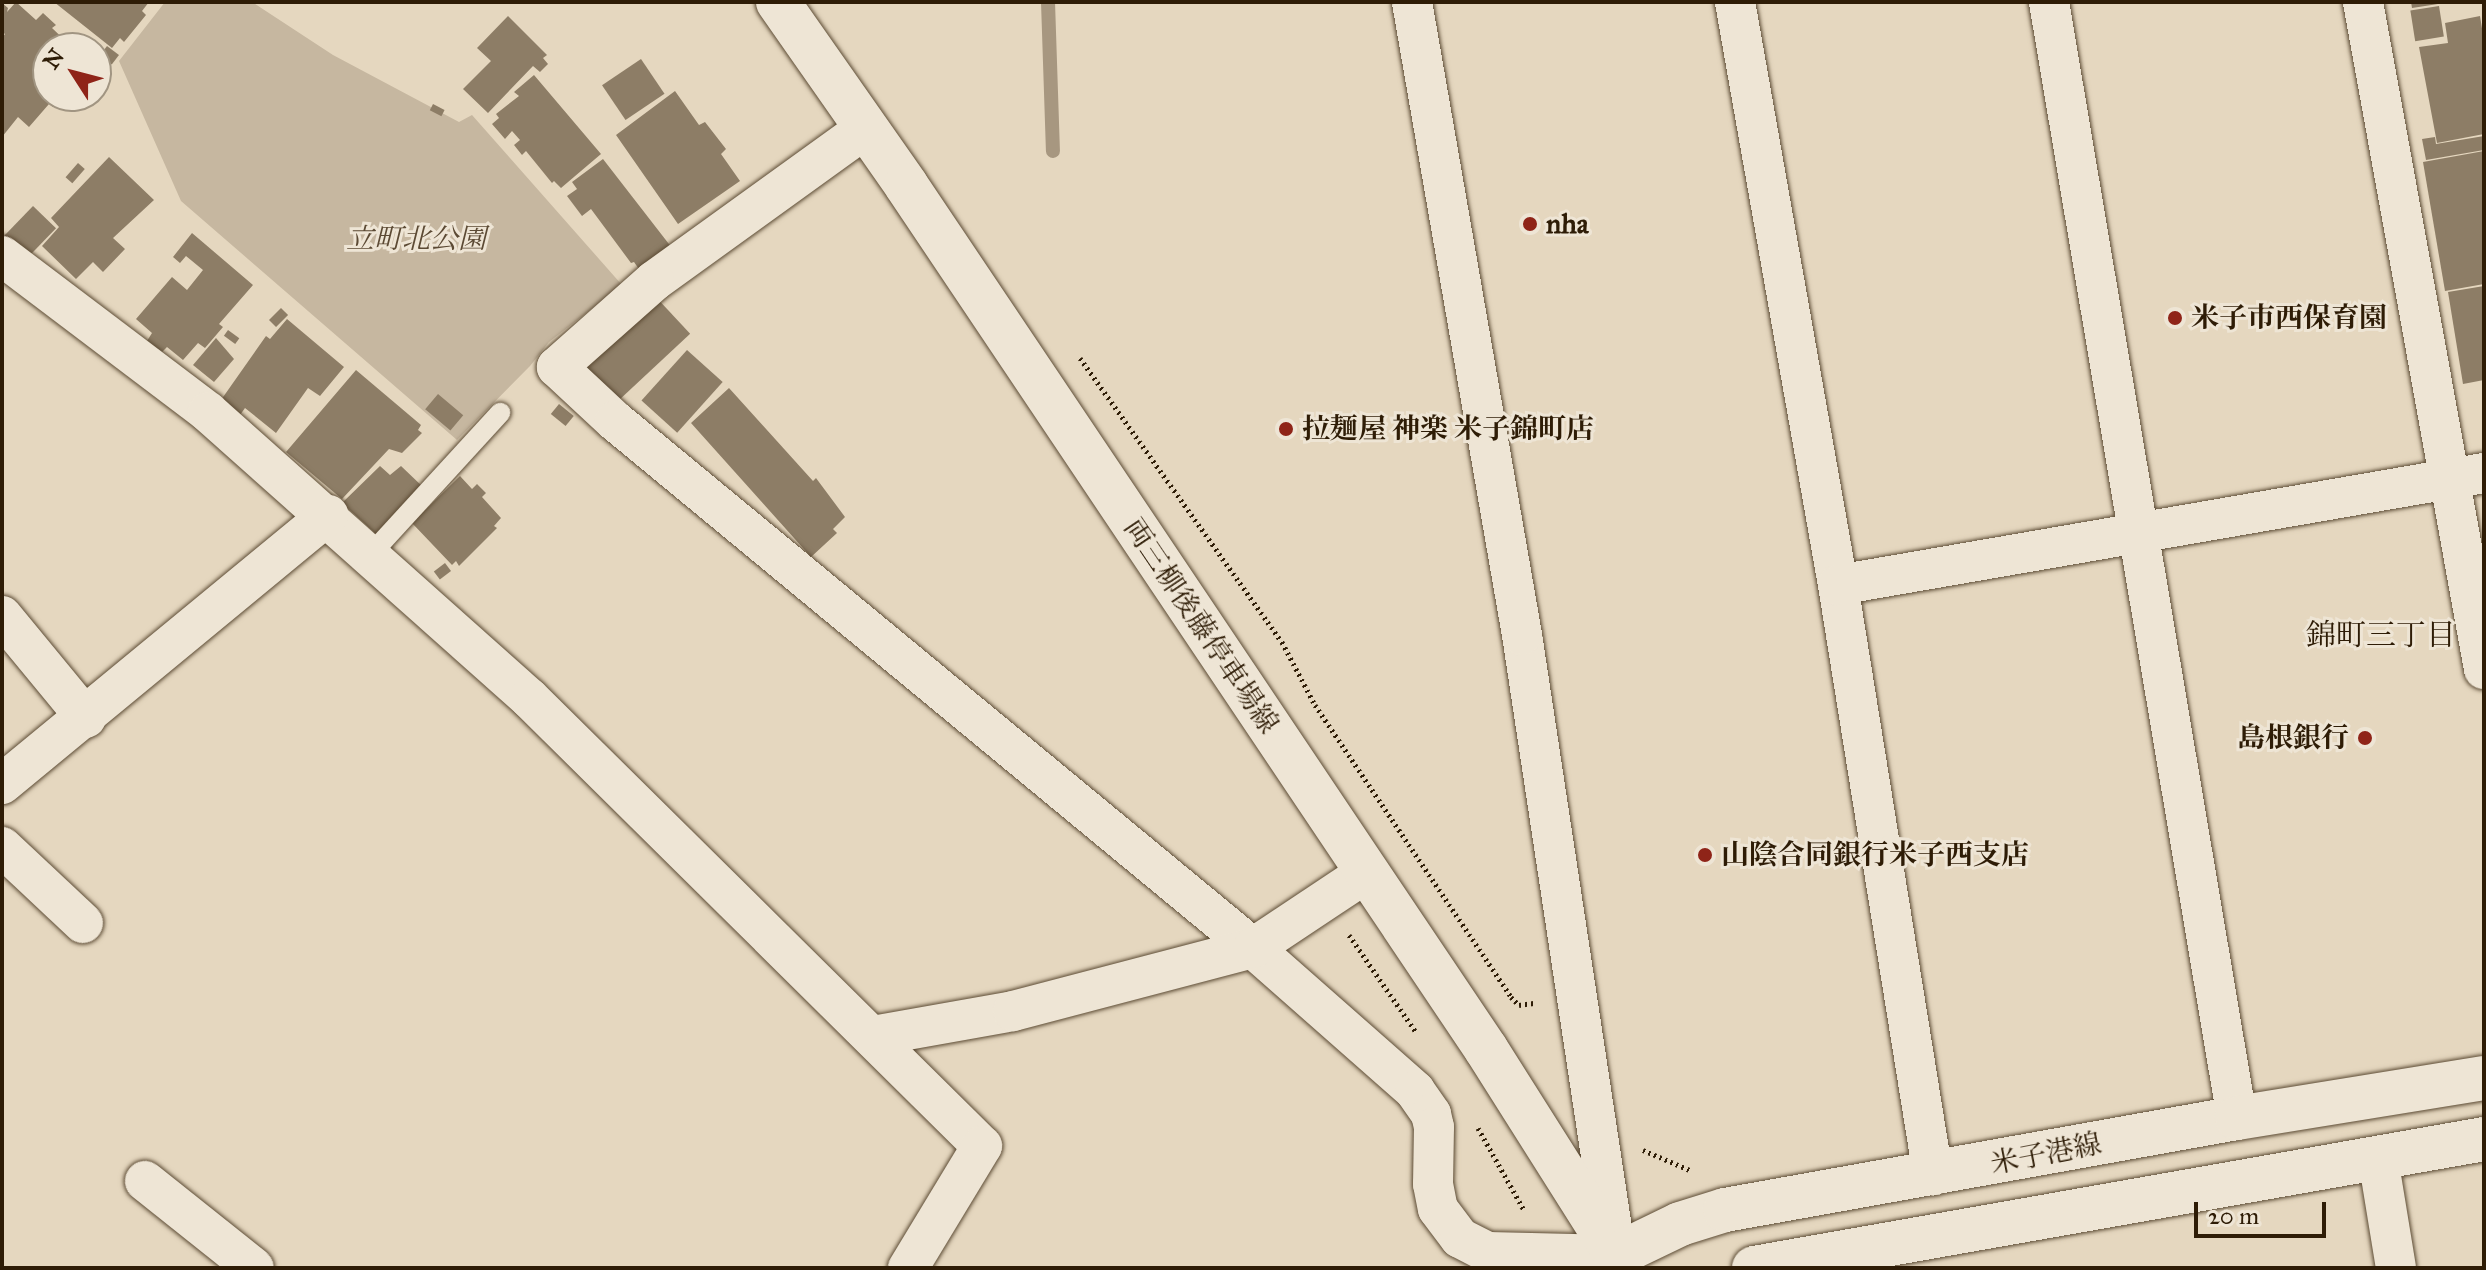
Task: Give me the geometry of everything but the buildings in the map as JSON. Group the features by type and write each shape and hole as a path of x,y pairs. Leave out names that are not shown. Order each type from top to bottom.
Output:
{"main road":[{"name":"両三柳後藤停車場線","path":"778,2 866,128 1628,1264"},
{"name":"米子港線","path":"1628,1264 1680,1224 1725,1210 2237,1118 2484,1078"},
{"path":"1754,1268 2484,1139"}],"street":[{"path":"866,128 654,281 557,367 628,431 1253,948 1415,1091 1434,1127 1433,1184 1438,1209 1460,1238 1488,1252 1628,1264 1412,2"},
{"path":"1735,2 1838,585 1933,1175"},
{"path":"2049,2 2237,1118"},
{"path":"2363,2 2467,476 2484,669"},
{"path":"2,256 208,412 328,515 529,698 982,1146 908,1268"},
{"path":"1838,585 2467,476"},
{"path":"2,784 86,718 328,515"},
{"path":"2,616 86,718"},
{"path":"2,847 83,923"},
{"path":"873,1036 1013,1011 1253,948 1366,873"},
{"path":"2378,1158 2396,1268"},
{"path":"145,1181 254,1268"}],"lane":[{"path":"370,555 500,413"}],"path":[{"path":"1074,349 1282,642 1315,705 1511,997 1527,1006 1545,996"},
{"path":"1641,1148 1679,1168 1705,1175"}],"green space":[{"name":"立町北公園","path":"165,2 252,2 333,55 459,122 472,115 622,285 549,342 530,366 457,440 181,201 119,61"}],"waterway":[{"path":"1048,2 1053,151"}],"place":[{"name":"nha","path":"1530,224"},
{"name":"米子市西保育園","path":"2175,318"},
{"name":"拉麺屋 神楽 米子錦町店","path":"1286,429"},
{"name":"島根銀行","path":"2365,738"},
{"name":"山陰合同銀行米子西支店","path":"1705,855"}],"district":[{"name":"錦町三丁目","path":"2381,635"}]}
